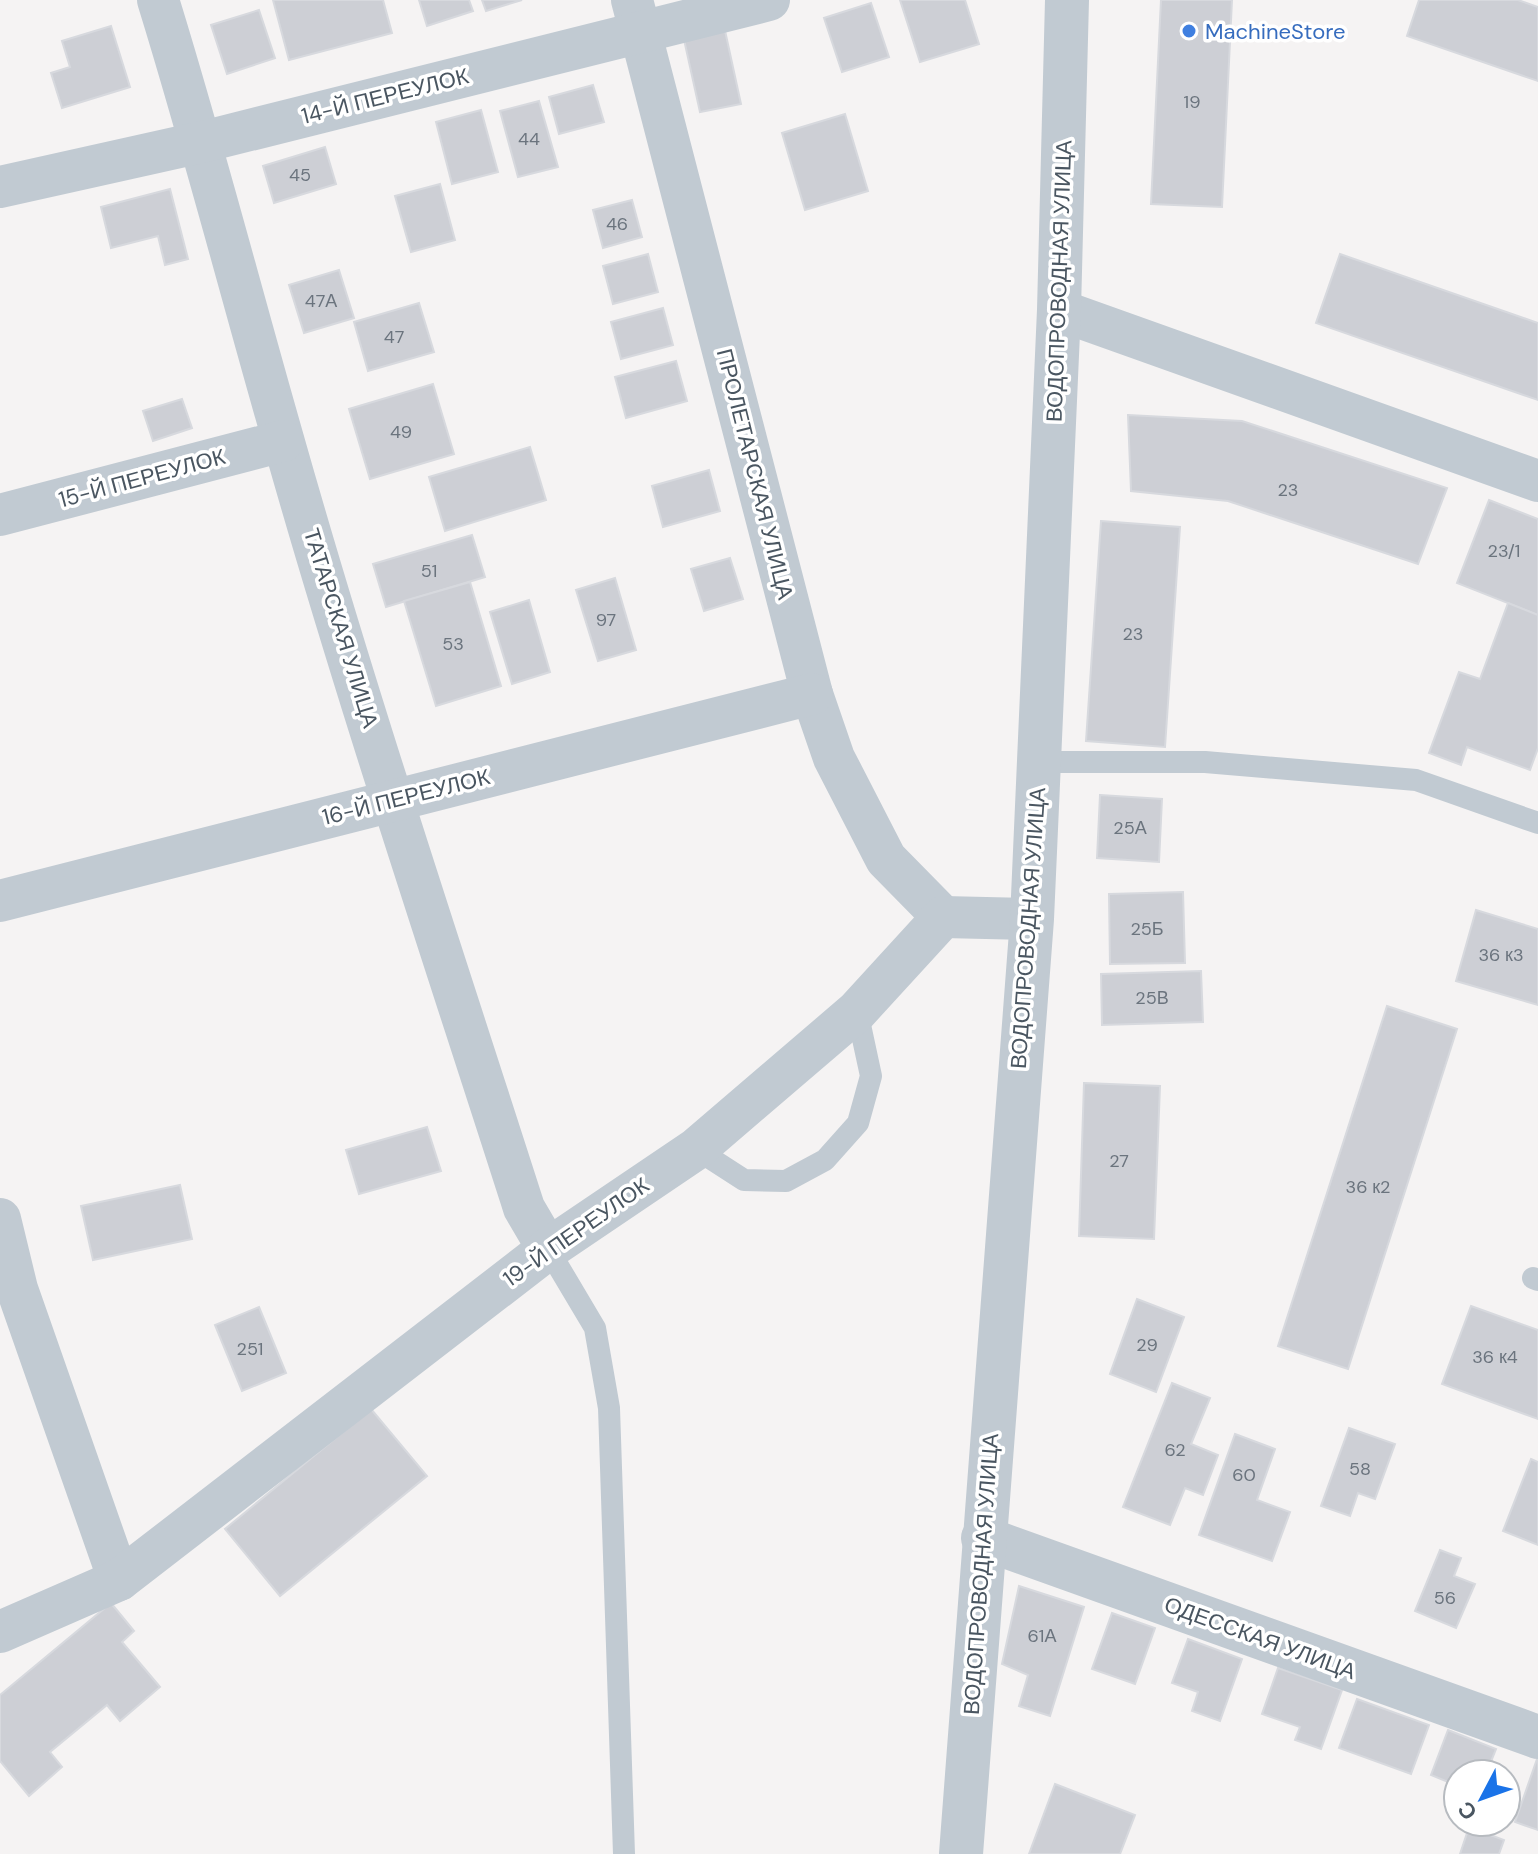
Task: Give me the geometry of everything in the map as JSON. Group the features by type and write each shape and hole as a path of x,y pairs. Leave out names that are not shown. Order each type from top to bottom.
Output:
{"street":[{"name":"ТАТАРСКАЯ УЛИЦА","path":"158,0 202,142 283,441 393,800 524,1208 548,1249"},
{"name":"14-Й ПЕРЕУЛОК","path":"0,187 202,142 637,15 769,0"},
{"name":"ВОДОПРОВОДНАЯ УЛИЦА","path":"961,1854 1032,919 1059,310 1067,0"},
{"name":"ПРОЛЕТАРСКАЯ УЛИЦА","path":"637,15 812,694 834,758 886,859 943,917"},
{"path":"1059,310 1538,481"},
{"name":"15-Й ПЕРЕУЛОК","path":"0,515 283,441"},
{"name":"16-Й ПЕРЕУЛОК","path":"0,901 812,694"},
{"path":"943,917 1032,919"},
{"name":"19-Й ПЕРЕУЛОК","path":"0,1632 119,1580 548,1249 696,1149 857,1011 943,917"},
{"path":"0,1219 8,1291 119,1580"},
{"name":"ОДЕССКАЯ УЛИЦА","path":"983,1538 1538,1737"}],"lane":[{"path":"1039,762 1205,762 1416,780 1538,823"},
{"path":"696,1149 744,1180 786,1181 825,1160 858,1123 871,1076 857,1011"},
{"path":"548,1249 595,1328 609,1408 624,1854"}],"building":[{"path":"273,0 383,0 392,33 289,60"},
{"path":"419,0 469,0 473,11 427,26"},
{"path":"482,0 522,0 486,11"},
{"path":"900,0 965,0 979,44 920,62"},
{"path":"1161,0 1232,0 1222,207 1151,204"},
{"path":"1419,0 1518,0 1538,7 1538,81 1407,36"},
{"path":"871,3 889,57 842,72 824,18"},
{"path":"259,10 275,58 227,74 211,25"},
{"path":"111,26 130,87 62,108 51,73 70,67 62,41"},
{"path":"724,26 741,104 700,112 683,35"},
{"path":"593,85 604,122 559,134 549,97"},
{"path":"539,101 558,167 518,177 500,111"},
{"path":"481,110 498,172 452,184 436,122"},
{"path":"845,114 868,191 805,210 782,133"},
{"path":"325,147 336,184 274,203 263,166"},
{"path":"440,184 455,240 411,252 395,196"},
{"path":"170,189 188,259 165,265 158,236 111,248 101,207"},
{"path":"632,200 642,237 603,248 593,210"},
{"path":"648,254 658,292 613,304 603,266"},
{"path":"1340,254 1538,323 1538,400 1316,323"},
{"path":"339,270 354,318 304,333 289,285"},
{"path":"419,303 434,352 368,371 354,322"},
{"path":"663,308 673,345 621,359 611,322"},
{"path":"676,361 687,401 626,418 615,377"},
{"path":"433,384 454,454 370,479 349,409"},
{"path":"182,399 192,428 153,441 143,411"},
{"path":"1128,415 1242,421 1447,488 1418,564 1228,501 1131,491"},
{"path":"530,447 546,500 445,531 429,477"},
{"path":"709,470 720,511 663,527 652,486"},
{"path":"1489,500 1538,519 1538,615 1457,583"},
{"path":"1101,521 1180,527 1165,747 1086,741"},
{"path":"472,535 485,577 386,607 373,564"},
{"path":"730,558 743,599 704,611 691,569"},
{"path":"615,578 636,650 598,661 576,590"},
{"path":"470,582 501,686 436,706 404,601"},
{"path":"529,600 550,672 512,684 490,612"},
{"path":"1508,603 1538,615 1538,748 1530,770 1467,747 1461,765 1429,753 1459,672 1480,679"},
{"path":"1100,795 1162,799 1159,862 1097,858"},
{"path":"1183,892 1185,963 1110,964 1109,894"},
{"path":"1476,910 1538,929 1538,1005 1456,981"},
{"path":"1201,971 1203,1022 1102,1025 1101,974"},
{"path":"1387,1006 1457,1029 1348,1369 1278,1346"},
{"path":"1084,1083 1160,1086 1154,1239 1079,1236"},
{"path":"427,1127 441,1171 359,1194 346,1150"},
{"path":"180,1185 192,1239 93,1260 81,1206"},
{"path":"1137,1299 1184,1317 1156,1392 1110,1374"},
{"path":"1471,1306 1538,1330 1538,1419 1442,1384"},
{"path":"259,1307 286,1373 242,1391 215,1325"},
{"path":"1172,1383 1210,1398 1191,1444 1218,1455 1203,1495 1185,1488 1170,1525 1123,1507"},
{"path":"371,1409 427,1476 280,1596 225,1529"},
{"path":"1349,1428 1395,1444 1375,1499 1358,1493 1350,1516 1321,1506"},
{"path":"1235,1434 1275,1449 1257,1500 1290,1512 1272,1561 1199,1535"},
{"path":"1531,1459 1538,1462 1538,1545 1503,1531"},
{"path":"1440,1550 1461,1558 1454,1576 1475,1584 1456,1628 1415,1611"},
{"path":"1019,1586 1084,1607 1050,1716 1019,1706 1028,1675 1002,1664"},
{"path":"111,1603 134,1631 122,1642 160,1687 120,1721 107,1705 50,1752 62,1767 29,1796 0,1761 0,1695"},
{"path":"1112,1613 1155,1628 1135,1684 1092,1669"},
{"path":"1188,1639 1242,1659 1220,1721 1192,1711 1198,1692 1172,1683"},
{"path":"1278,1668 1342,1690 1321,1749 1295,1740 1300,1727 1262,1714"},
{"path":"1357,1699 1429,1725 1411,1774 1339,1748"},
{"path":"1448,1730 1496,1749 1492,1758 1442,1758 1442,1779 1431,1775"},
{"path":"1538,1759 1538,1830 1522,1824 1522,1802"},
{"path":"1055,1784 1135,1815 1120,1854 1029,1854"},
{"path":"1465,1838 1504,1840 1499,1854 1460,1854"}],"place":[{"name":"MachineStore","path":"1189,31"}]}
